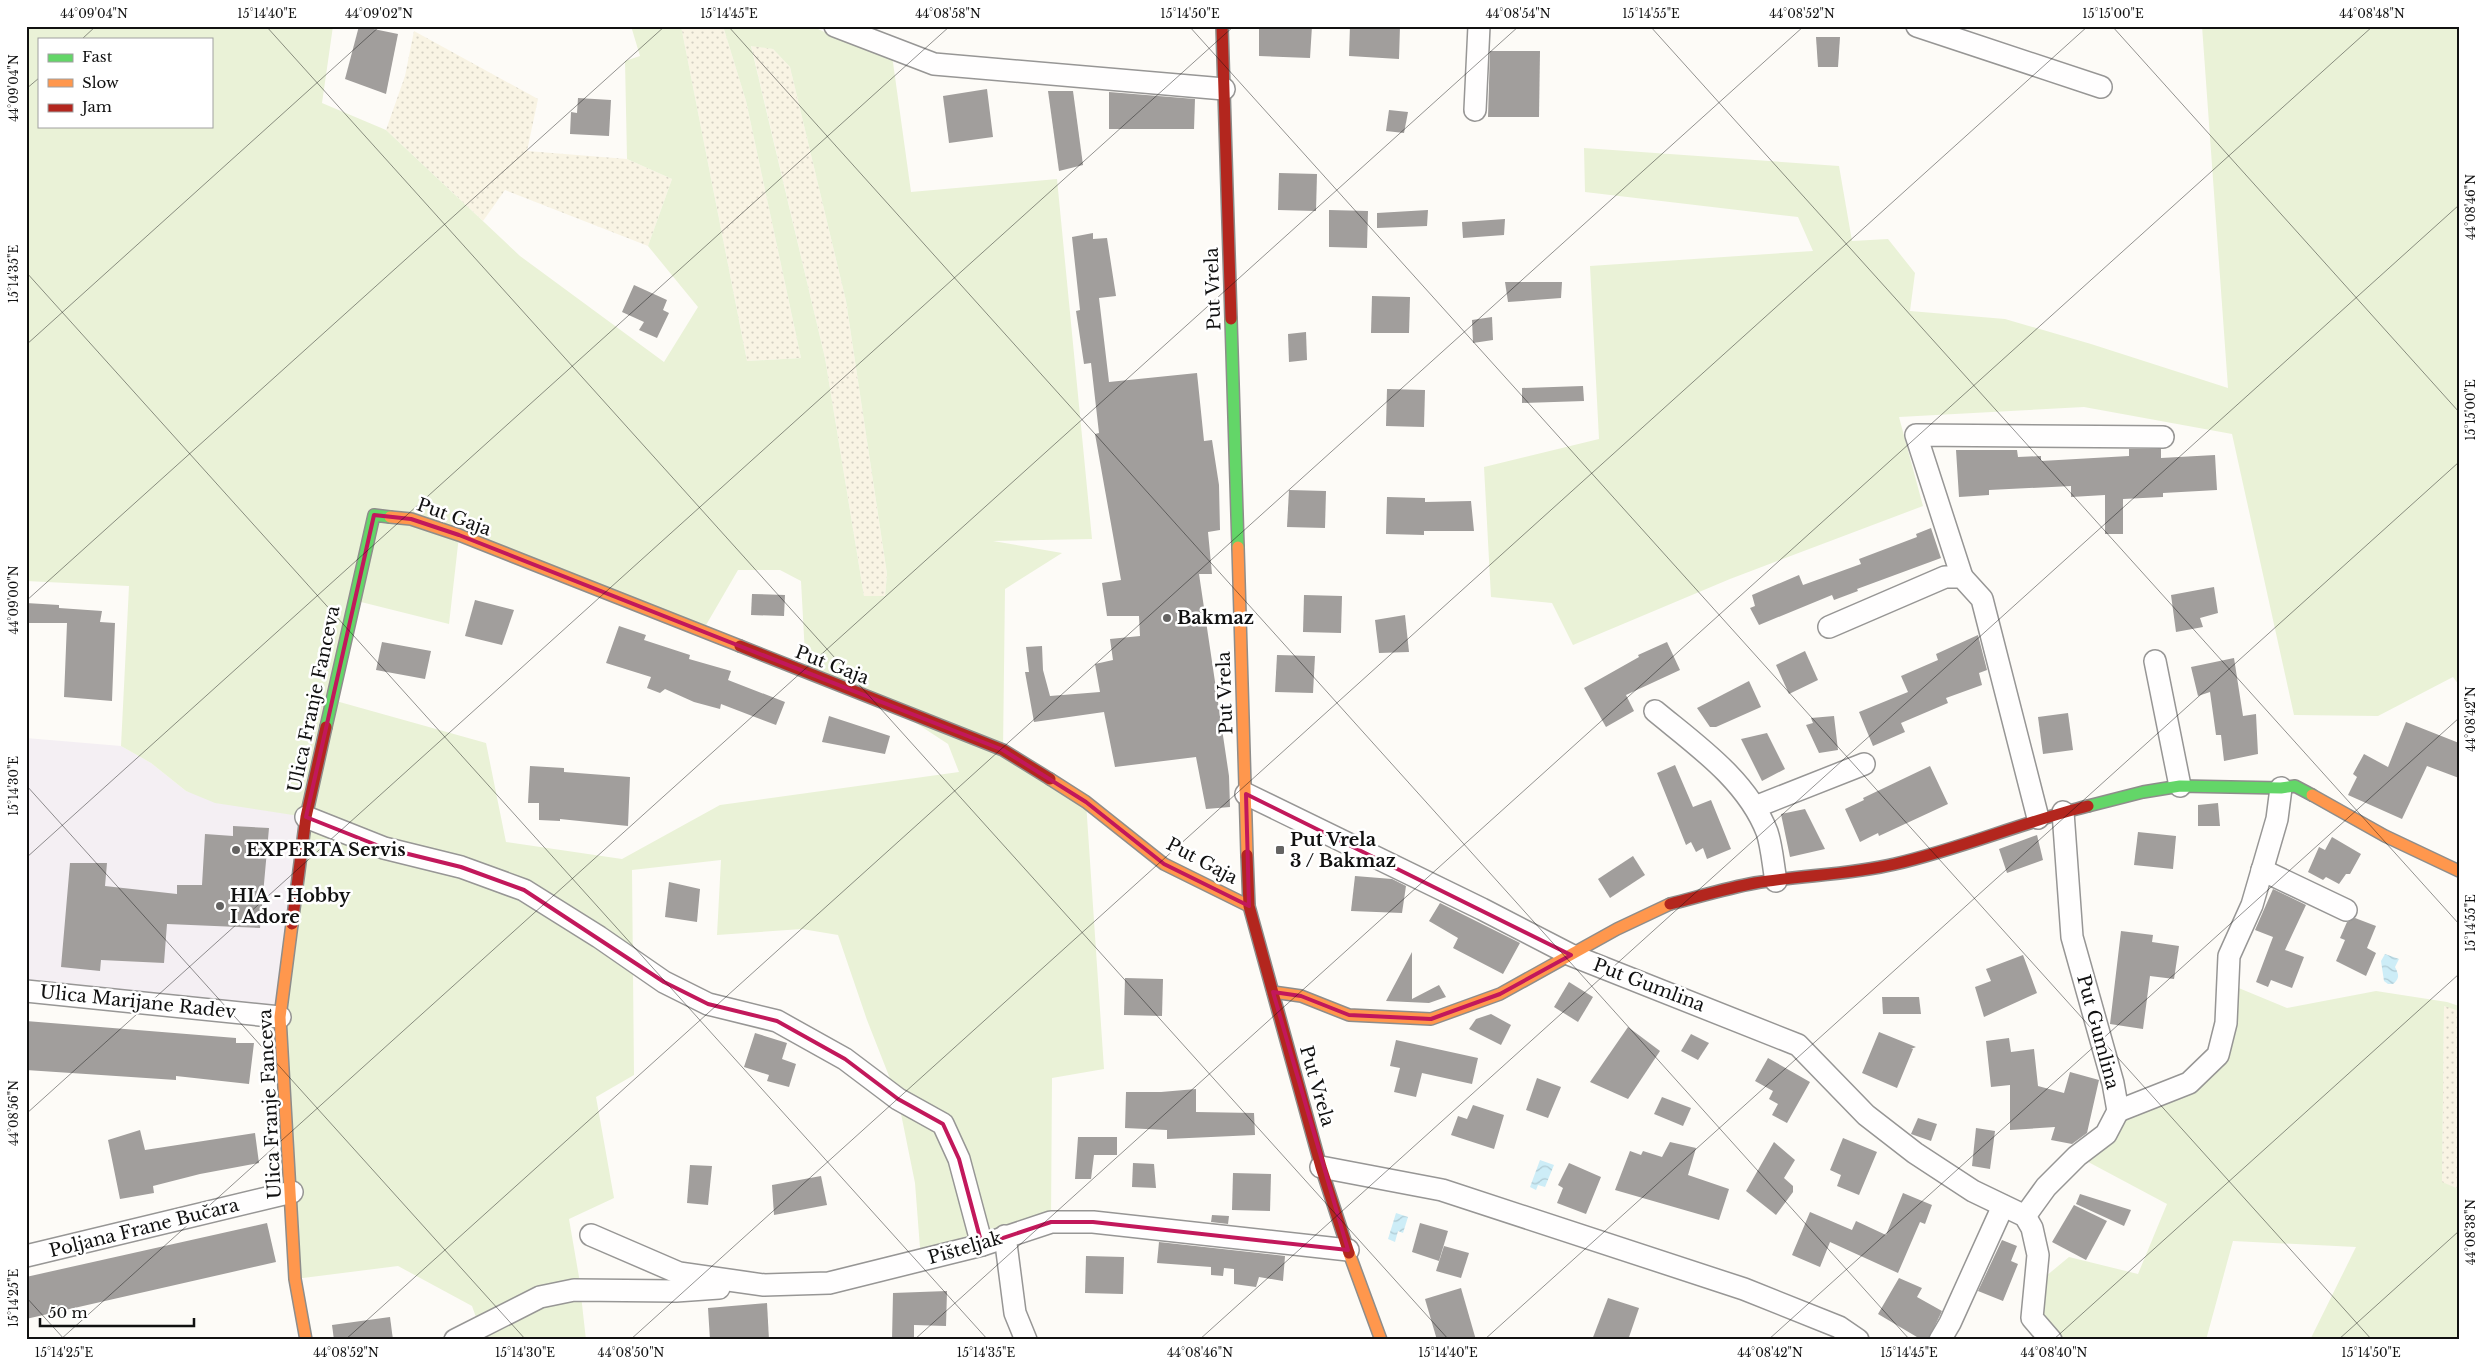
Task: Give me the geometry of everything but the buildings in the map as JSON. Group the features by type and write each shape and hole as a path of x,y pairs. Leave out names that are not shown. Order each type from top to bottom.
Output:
{"street":[{"path":"835,26 934,64 1224,89"},
{"name":"Put Vrela","path":"1222,26 1249,906 1321,1167 1348,1250 1381,1340"},
{"path":"1475,110 1478,26"},
{"path":"1917,26 2102,88"},
{"path":"2038,818 1982,599 1962,577 1916,435 2163,437"},
{"name":"Ulica Franje Fanceva","path":"306,1340 295,1279 292,1192 280,1017 306,817 374,515"},
{"name":"Put Gaja","path":"374,515 411,519 459,535 1003,750 1086,802 1164,864 1249,906"},
{"path":"1828,627 1945,577 1962,577"},
{"path":"2155,661 2180,786"},
{"path":"1655,711 1713,759 1755,807 1768,833 1776,881"},
{"path":"1755,807 1864,764"},
{"path":"1273,992 1301,996 1349,1015 1431,1019 1500,994 1617,929 1669,904 1756,883 1846,874 1896,864 1986,837 2038,818 2143,792 2180,786 2281,788 2295,786 2385,836 2459,871"},
{"path":"2118,1111 2189,1084 2218,1055 2226,1023 2228,956 2252,905 2277,819 2281,788"},
{"name":"Put Gumlina","path":"1246,794 1482,909 1571,955 1798,1045 1866,1115 1915,1153 1973,1191 2025,1216 2046,1187 2077,1156 2106,1134 2118,1111 2113,1082 2072,937 2063,812"},
{"path":"306,817 384,848 461,867 524,890 599,937 664,982 708,1004 776,1021 845,1059 898,1099 943,1124 959,1159 982,1245"},
{"path":"2262,870 2346,910"},
{"name":"Ulica Marijane Radev","path":"26,991 280,1017"},
{"path":"1321,1167 1442,1190 1744,1289 1839,1327 1858,1340"},
{"name":"Poljana Frane Bučara","path":"26,1256 292,1192"},
{"path":"1940,1340 1950,1323 2003,1206"},
{"path":"2025,1216 2032,1228 2038,1255 2032,1318 2051,1340"},
{"name":"Pišteljak","path":"590,1235 679,1273 764,1285 829,1283 982,1245 1051,1222 1093,1222 1348,1250"},
{"path":"1006,1236 1015,1312 1026,1340"},
{"path":"456,1340 540,1297 574,1290 676,1291 764,1285"}],"highlighted area":[{"path":"374,515 411,519 459,535 1003,750 1086,802 1164,864 1249,906 1246,794 1571,955 1500,994 1431,1019 1349,1015 1301,996 1273,992 1348,1250 1093,1222 1051,1222 982,1245 959,1159 943,1124 898,1099 845,1059 777,1021 708,1004 664,982 524,890 461,867 384,848 306,817"}],"shaded area":[{"path":"681,26 723,26 746,101 801,358 747,361"},
{"path":"414,31 538,99 527,151 627,159 672,179 648,246 505,190 483,221 386,130 405,76"},
{"path":"751,45 773,49 790,67 846,301 887,574 885,596 864,596 825,358"},
{"path":"26,738 121,746 151,763 186,791 306,817 280,1017 26,990"},
{"path":"2444,1005 2459,1011 2459,1189 2442,1183"}],"green space":[{"path":"26,26 333,26 322,103 386,130 520,256 664,362 698,307 648,246 672,179 627,159 625,61 640,56 631,26 681,26 747,361 801,358 746,101 723,26 812,26 843,41 857,35 891,48 911,192 1057,179 1092,539 993,541 1062,553 1005,589 1003,750 1086,802 1104,1069 1052,1078 1051,1222 921,1261 915,1183 898,1099 867,1020 838,935 802,929 717,935 721,860 632,870 634,1075 596,1097 614,1198 569,1219 579,1277 586,1340 484,1340 472,1306 398,1266 295,1279 280,1017 306,817 215,803 186,791 151,763 121,746 129,586 26,581","holes":["751,46 773,49 790,67 846,301 887,574 885,596 864,596 825,358","459,536 702,632 738,570 780,570 801,581 806,673 890,706 948,744 959,772 720,805 622,859 506,842 486,743 336,701 357,601 449,624"]},
{"path":"2202,26 2459,26 2459,685 2453,677 2378,716 2294,715 2232,434 2084,407 1899,417 1923,506 1730,579 1573,645 1552,603 1491,597 1484,467 1599,439 1590,266 1813,251 1798,217 1585,192 1584,148 1839,166 1852,241 1888,239 1915,273 1910,311 2005,319 2091,344 2228,388"},
{"path":"2229,984 2287,1008 2376,991 2447,1002 2459,1006 2459,1011 2444,1006 2442,1182 2459,1189 2459,1340 2310,1340 2356,1247 2233,1241 2206,1340 2051,1340 2032,1318 2034,1286 2069,1257 2138,1274 2167,1204 2077,1156 2118,1111 2218,1055"}],"water":[{"path":"2385,954 2399,959 2395,967 2398,978 2393,984 2388,984 2384,981 2381,961"},
{"path":"1540,1160 1554,1165 1545,1187 1538,1185 1536,1190 1530,1187"},
{"path":"1396,1213 1408,1217 1403,1233 1398,1231 1395,1242 1388,1239"}],"traffic: fast":[{"path":"1231,319 1238,547"},
{"path":"326,727 374,515 390,517"},
{"path":"2088,806 2143,792 2180,786 2281,788 2295,786 2312,795"}],"traffic: slow":[{"path":"390,517 411,519 459,535 740,646"},
{"path":"1238,547 1247,855"},
{"path":"1050,779 1086,802 1164,864 1249,906"},
{"path":"2312,795 2385,836 2459,871"},
{"path":"1273,992 1301,996 1349,1015 1431,1019 1500,994 1617,929 1670,904"},
{"path":"292,924 280,1017 295,1279 306,1340"},
{"path":"1349,1253 1381,1340"}],"traffic: jam":[{"path":"1222,26 1231,319"},
{"path":"740,646 1003,750 1050,779"},
{"path":"292,924 306,817 326,727"},
{"path":"1670,904 1755,883 1878,868 1943,851 2088,806"},
{"path":"1247,855 1249,906 1321,1167 1349,1253"}],"place":[{"name":"Bakmaz","path":"1167,618"},
{"name":"EXPERTA Servis","path":"236,850"},
{"name":"Put Vrela 3 / Bakmaz","path":"1280,850"},
{"name":"HIA - Hobby I Adore","path":"220,906"}]}
